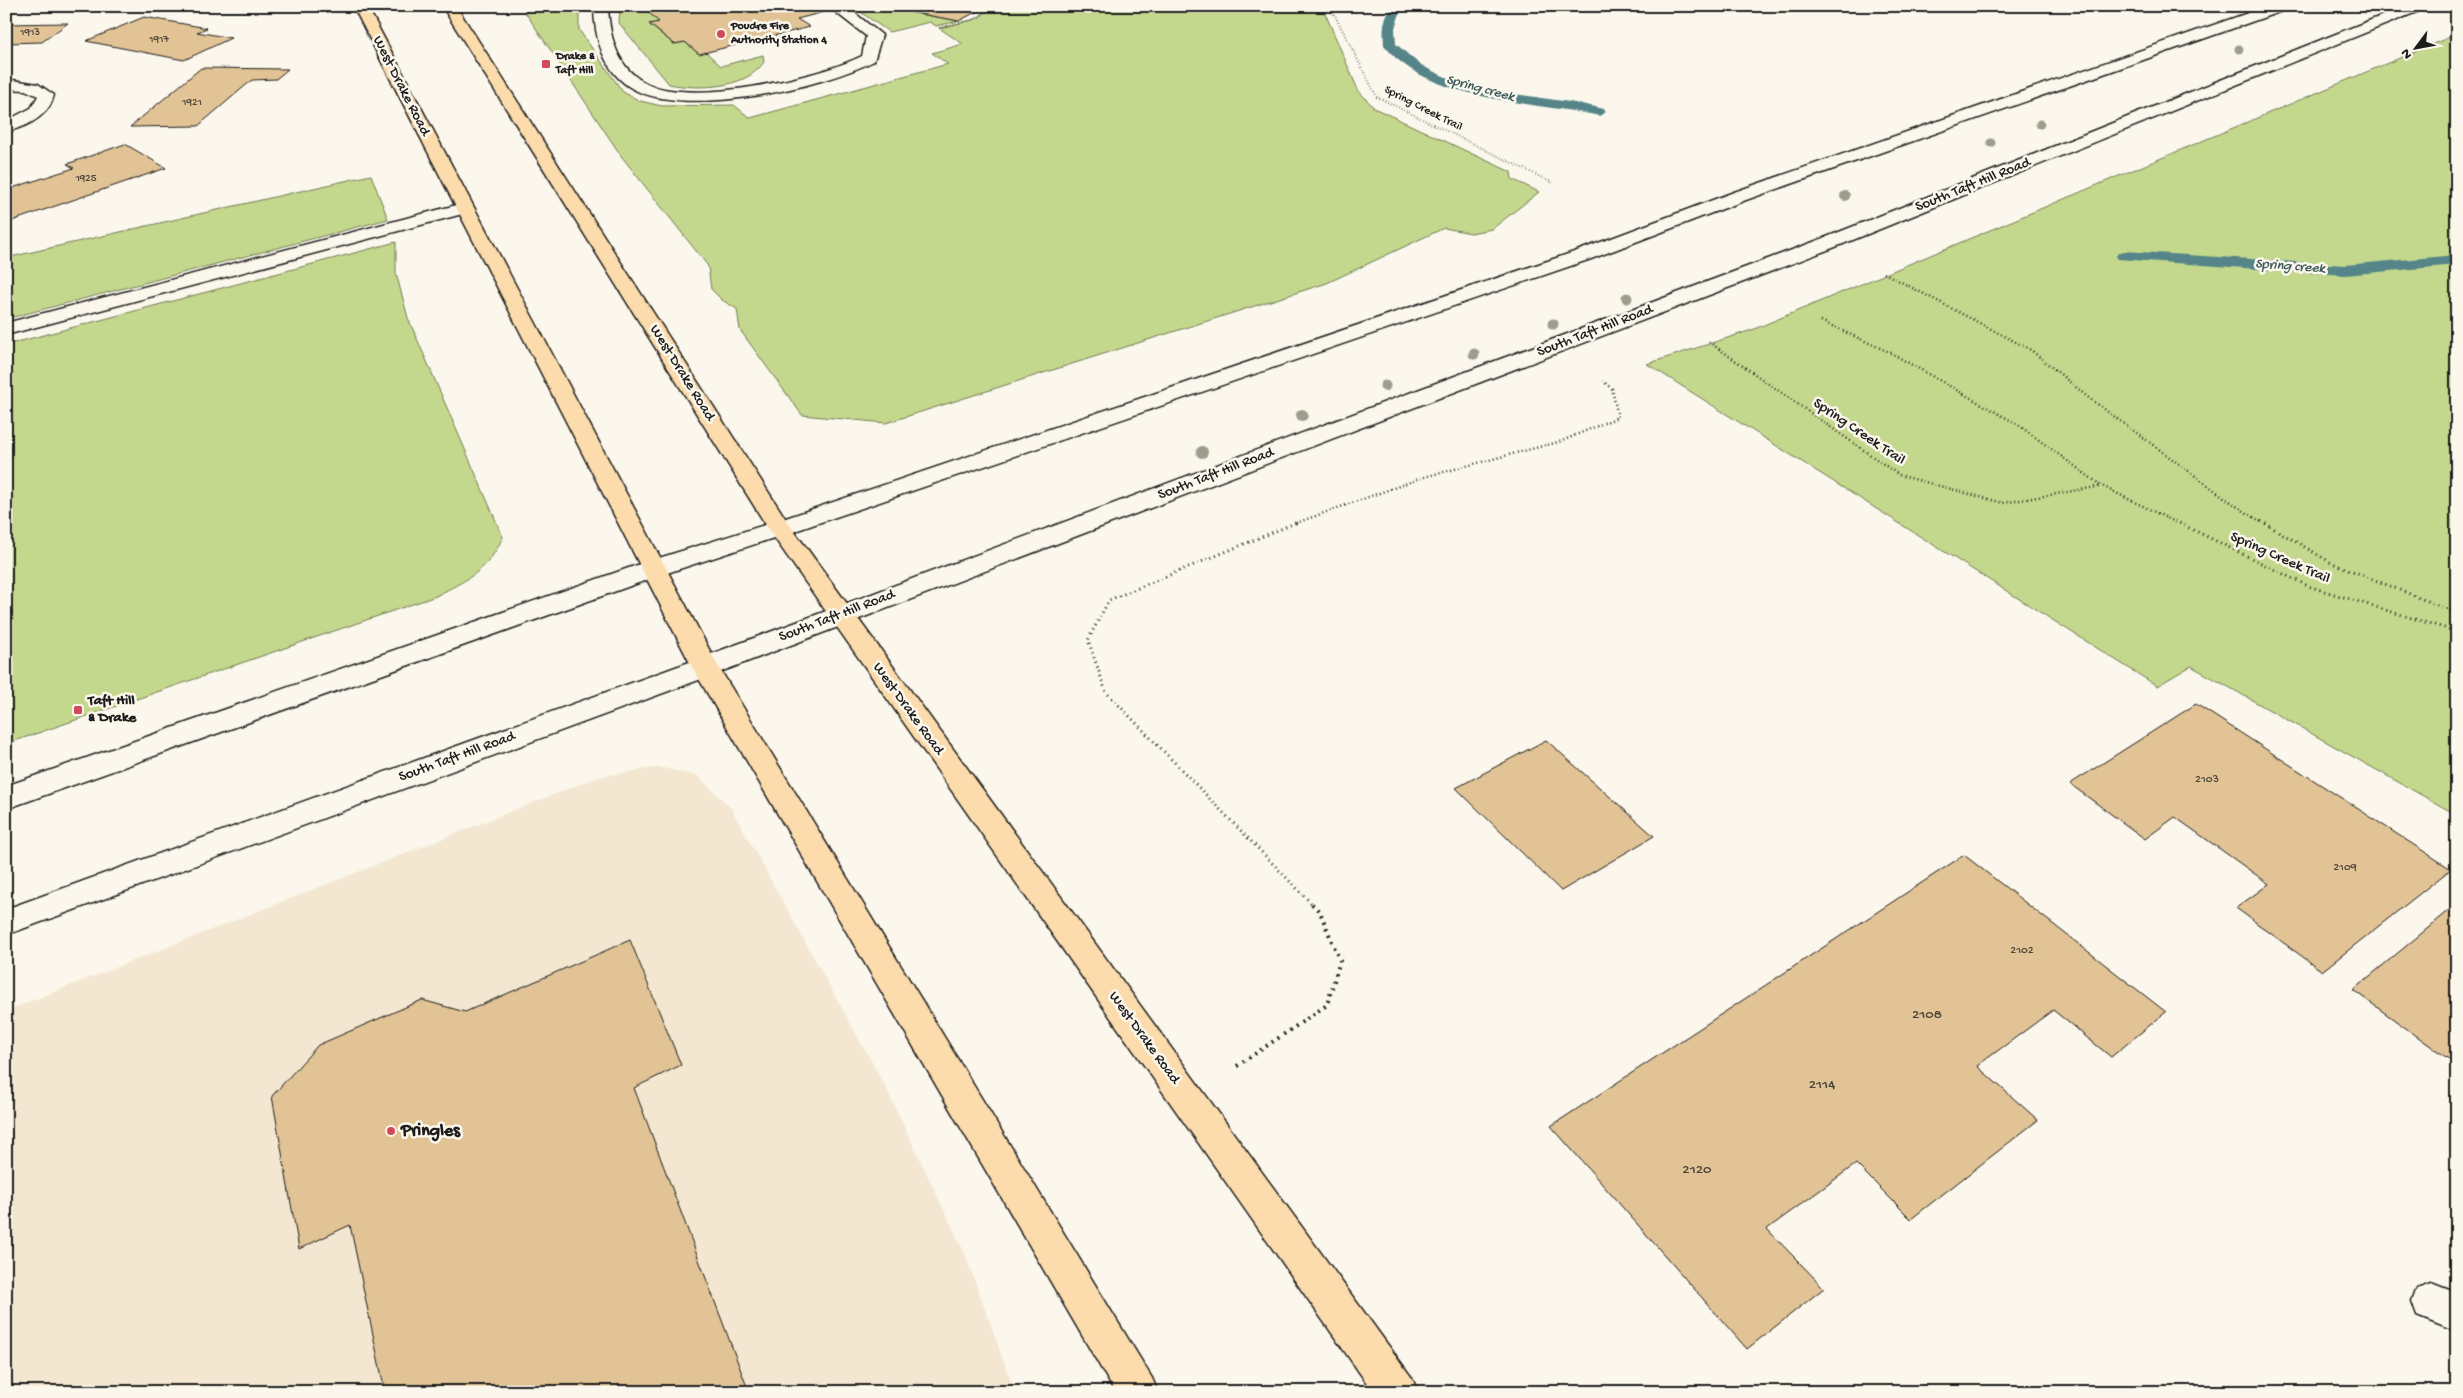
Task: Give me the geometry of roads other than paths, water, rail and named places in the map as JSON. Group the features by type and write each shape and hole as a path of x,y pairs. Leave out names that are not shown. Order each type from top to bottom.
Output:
{"main road":[{"name":"West Drake Road","path":"360,6 652,569 705,667 1138,1392"},
{"name":"West Drake Road","path":"449,6 780,528 840,615 1398,1392"},
{"path":"601,6 600,24 605,44 616,63 639,86 668,95 713,96 837,73 869,58 874,35 839,8"},
{"path":"6,798 652,569 780,528 1584,254 1740,196 2283,6"},
{"name":"South Taft Hill Road","path":"6,922 705,667 1831,242 2419,6"},
{"path":"6,84 24,84 38,88 46,94 45,103 37,112 6,127"},
{"path":"6,329 464,208"}],"waterway":[{"name":"Spring creek","path":"1409,6 1395,11 1389,28 1390,45 1417,68 1456,85 1513,99 1562,104 1599,112"},
{"name":"Spring creek","path":"2124,256 2345,270 2457,260"}],"place":[{"name":"Poudre Fire Authority Station 4","path":"721,34"},
{"name":"Drake & Taft Hill","path":"546,64"},
{"name":"Taft Hill & Drake","path":"78,710"},
{"name":"Pringles","path":"391,1131"}]}
